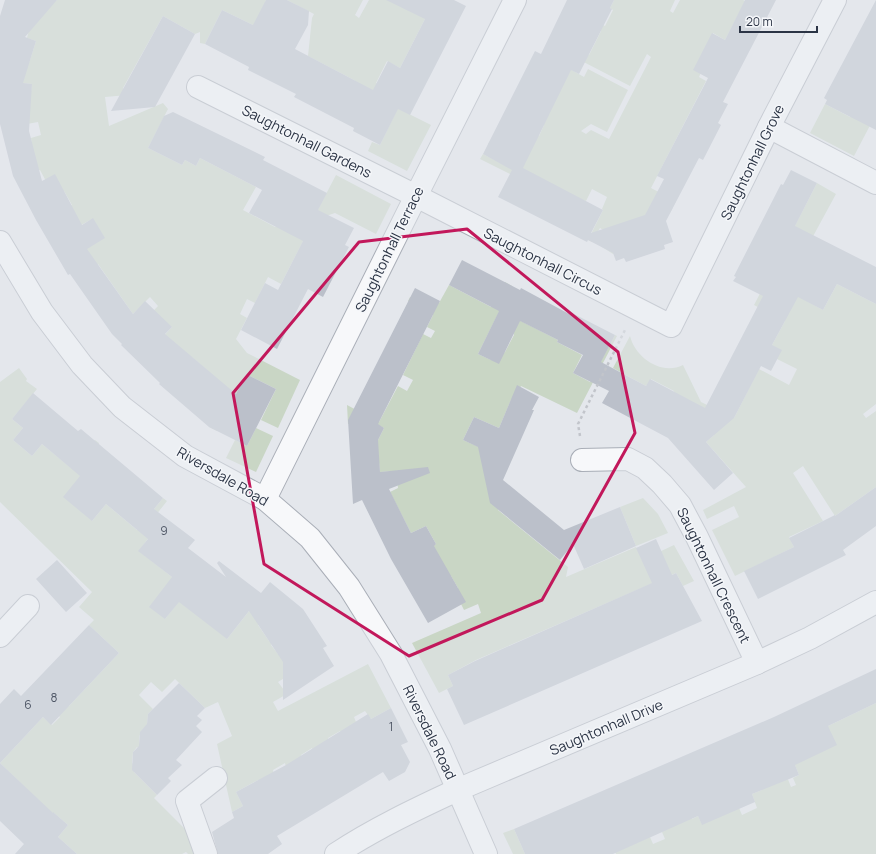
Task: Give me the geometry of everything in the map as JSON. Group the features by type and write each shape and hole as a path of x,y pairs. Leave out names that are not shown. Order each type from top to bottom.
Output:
{"street":[{"name":"Saughtonhall Terrace","path":"265,499 515,0"},
{"name":"Saughtonhall Grove","path":"671,326 769,127 834,0"},
{"name":"Saughtonhall Gardens","path":"198,87 416,196"},
{"path":"769,127 876,183"},
{"name":"Saughtonhall Circus","path":"416,196 671,326"},
{"name":"Riversdale Road","path":"0,242 42,312 82,365 122,408 185,456 265,499 310,538 349,586 391,654 425,719 486,854"},
{"name":"Saughtonhall Crescent","path":"582,460 628,459 645,468 662,484 680,505 758,663"},
{"name":"Saughtonhall Drive","path":"336,854 380,828 457,790 758,663 810,638 876,602"},
{"path":"0,636 28,606"},
{"path":"206,854 187,801 216,778"}],"path":[{"path":"582,460 578,424 636,308"}],"highlighted area":[{"path":"467,229 618,352 635,433 542,600 409,656 264,564 233,393 359,242"}],"green space":[{"path":"57,0 266,0 257,27 222,10 205,44 200,43 200,32 195,34 163,16 123,88 128,95 105,97 109,126 163,103 168,109 148,148 182,165 185,160 196,166 200,158 256,187 243,210 275,227 315,215 336,175 391,204 376,234 335,213 314,220 281,284 268,277 255,303 247,299 240,314 247,318 236,339 247,353 300,380 278,428 261,420 276,389 246,374 217,431 209,427 224,398 201,377 207,370 193,358 159,341 172,327 142,323 158,306 150,297 133,314 98,264 96,266 86,249 92,219 74,229 61,210 72,205 64,191 54,196 40,170 35,172 31,138 41,135 38,122 27,124 32,84 20,83 36,41 27,38 32,18"},
{"path":"287,0 363,0 355,15 359,18 369,0 419,0 425,19 400,68 387,61 376,83 383,87 377,98 431,125 407,171 368,151 372,142 380,145 395,114 354,80 308,56 312,18 314,14"},
{"path":"614,0 675,0 670,11 673,13 680,0 743,0 766,11 760,24 739,13 725,40 713,33 704,66 699,77 706,81 651,188 676,201 670,213 613,254 602,247 609,233 600,228 592,242 588,240 603,210 602,209 607,197 592,189 586,201 534,186 480,159 483,154 508,167 513,157 488,144 490,141 515,154 528,131 539,136 544,125 533,119 570,69 584,77 588,69 628,90 607,132 591,124 581,131 586,134 591,130 609,139 651,57 647,54 630,86 572,56 589,55 601,31 588,24 591,19 605,26 613,10 610,8"},
{"path":"863,93 876,114 854,156 810,133 825,104 850,117"},
{"path":"817,183 836,194 798,264 805,300 823,310 837,284 876,304 876,404 863,414 866,418 876,411 876,487 835,516 803,466 793,473 823,521 789,537 794,547 735,576 712,530 739,517 734,506 707,519 703,510 746,487 706,442 714,435 672,395 674,391 651,379 646,386 613,368 630,336 637,351 650,362 666,368 675,368 683,365 701,402 734,418 759,369 789,385 797,369 777,359 772,345 785,321 754,305"},
{"path":"505,282 512,286 478,354 491,360 505,352 514,335 507,314 558,340 557,342 582,355 573,373 590,382 615,335 617,336 577,413 521,386 516,396 511,400 499,428 474,417 463,440 488,451 504,471 498,510 568,567 566,577 636,547 642,560 674,545 694,581 683,586 676,573 476,660 448,675 453,686 439,693 412,643 481,613 478,604 464,610 454,590 458,588 451,576 443,581 426,550 436,544 426,526 411,533 390,492 398,488 396,471 380,472 377,442 384,428 373,422 348,424 347,405 379,422 398,386 407,391 413,380 403,375 423,334 431,338 435,331 427,327 433,315 408,301 410,297 427,306 439,303 449,285 491,307"},
{"path":"19,368 27,379 26,381 37,389 12,419 23,428 13,440 32,456 42,444 71,468 95,440 99,443 92,521 106,504 137,530 163,498 167,501 152,520 158,525 139,551 172,577 165,619 208,564 227,639 257,601 293,602 258,625 269,641 277,636 271,645 278,654 286,649 299,669 278,682 287,694 273,702 278,711 368,664 391,708 371,719 365,711 354,717 362,737 340,731 328,738 331,755 316,764 312,748 301,755 305,771 289,780 285,763 273,770 277,787 261,796 258,780 236,792 243,806 232,812 217,744 232,736 218,702 205,708 175,679 162,692 151,682 139,695 153,709 148,714 147,725 149,733 144,728 140,733 139,742 142,752 137,747 133,752 132,763 137,768 134,772 157,795 154,798 191,835 198,854 188,854 186,852 182,854 77,854 58,837 68,825 52,813 0,763 43,717 52,725 60,717 50,708 69,706 119,653 89,625 94,620 79,607 92,592 0,502 0,382"},
{"path":"256,428 273,436 256,472 226,458 235,440 247,446"},
{"path":"643,498 658,514 668,533 636,546 620,507"},
{"path":"876,703 876,854 616,854 615,852 650,837 653,844 665,839 662,832 687,805 692,819 698,816 702,824 736,801 742,815 757,808 752,794 762,790 782,764 791,787 796,785 793,778 799,775 784,739 828,726"},
{"path":"514,829 525,854 513,854 503,833"}],"building":[{"path":"5,0 57,0 25,37 36,41 23,83 32,84 29,131 42,181 55,174 82,225 93,218 105,238 87,249 133,314 145,301 172,327 165,334 236,394 246,374 276,389 247,446 209,427 159,384 160,383 121,345 122,344 112,334 70,274 68,275 36,220 13,176 0,124 0,16"},
{"path":"266,0 287,0 309,11 308,25 295,49 373,90 388,61 400,68 425,19 386,0 454,0 466,6 410,115 398,109 380,145 353,131 354,128 294,97 296,94 248,70 249,67 205,44 222,10 253,25"},
{"path":"567,0 614,0 610,8 612,9 579,74 571,70 523,168 603,210 591,233 645,215 664,179 657,176 708,78 693,70 712,33 725,40 745,0 776,0 723,102 728,104 718,123 721,125 703,160 699,158 666,221 673,242 664,245 665,249 626,262 624,258 616,261 613,253 588,240 587,242 498,197 512,170 483,154 535,51 541,54"},
{"path":"876,0 876,130 825,104 827,100 824,98"},
{"path":"163,16 195,34 155,107 111,111"},
{"path":"173,112 265,157 263,160 327,193 318,210 354,228 345,245 349,247 323,297 308,289 277,349 241,330 265,283 278,290 303,241 249,213 262,190 200,158 196,166 185,160 182,165 148,148 164,116"},
{"path":"791,170 817,183 795,226 876,267 876,304 837,284 823,310 798,297 772,345 782,350 771,371 761,366 734,418 706,442 733,473 714,490 668,438 602,403 609,391 573,373 583,355 557,342 558,340 520,321 499,364 478,354 499,311 449,285 462,260 520,290 521,288 571,315 572,313 615,335 601,362 646,386 650,379 705,408 763,296 733,281 736,277 734,276 781,184 783,185"},
{"path":"415,288 440,301 378,424 384,428 378,440 380,472 428,467 430,473 389,489 411,533 426,526 436,544 434,546 466,602 428,623 391,559 362,500 353,504 348,420"},
{"path":"517,385 539,397 532,410 534,410 503,480 564,530 620,507 636,546 584,569 573,544 560,560 490,503 478,447 463,440 474,417 499,428"},
{"path":"33,393 78,431 81,429 163,498 154,509 195,540 188,548 226,577 217,563 219,561 261,593 270,582 303,609 327,646 323,648 334,666 283,700 283,662 249,611 227,639 179,602 165,619 149,607 172,577 138,551 148,539 106,504 92,521 63,497 80,476 42,444 32,456 13,440 23,428 12,419"},
{"path":"876,487 876,526 843,550 846,555 758,599 744,571 794,547 789,538 835,516"},
{"path":"656,539 672,575 676,573 702,621 464,725 447,689 453,686 448,675 475,661 652,583 636,548"},
{"path":"57,560 87,593 66,612 36,579"},
{"path":"89,625 119,653 51,725 43,717 0,763 0,704 14,689 21,696"},
{"path":"876,669 876,703 828,726 837,745 795,765 799,775 752,794 755,802 702,825 698,816 613,854 525,854 514,829 774,717"},
{"path":"179,683 205,708 197,716 202,720 196,726 202,732 176,760 182,765 168,778 171,781 157,795 132,770 133,752 139,746 140,732 147,724 148,714"},
{"path":"391,708 408,742 401,745 410,762 405,772 389,781 383,772 277,836 282,844 268,854 218,854 212,832 234,818 232,812 243,806 236,792 286,765 368,714 371,719"},
{"path":"0,763 53,813 68,825 58,837 77,854 15,854 24,844 0,821"}]}
